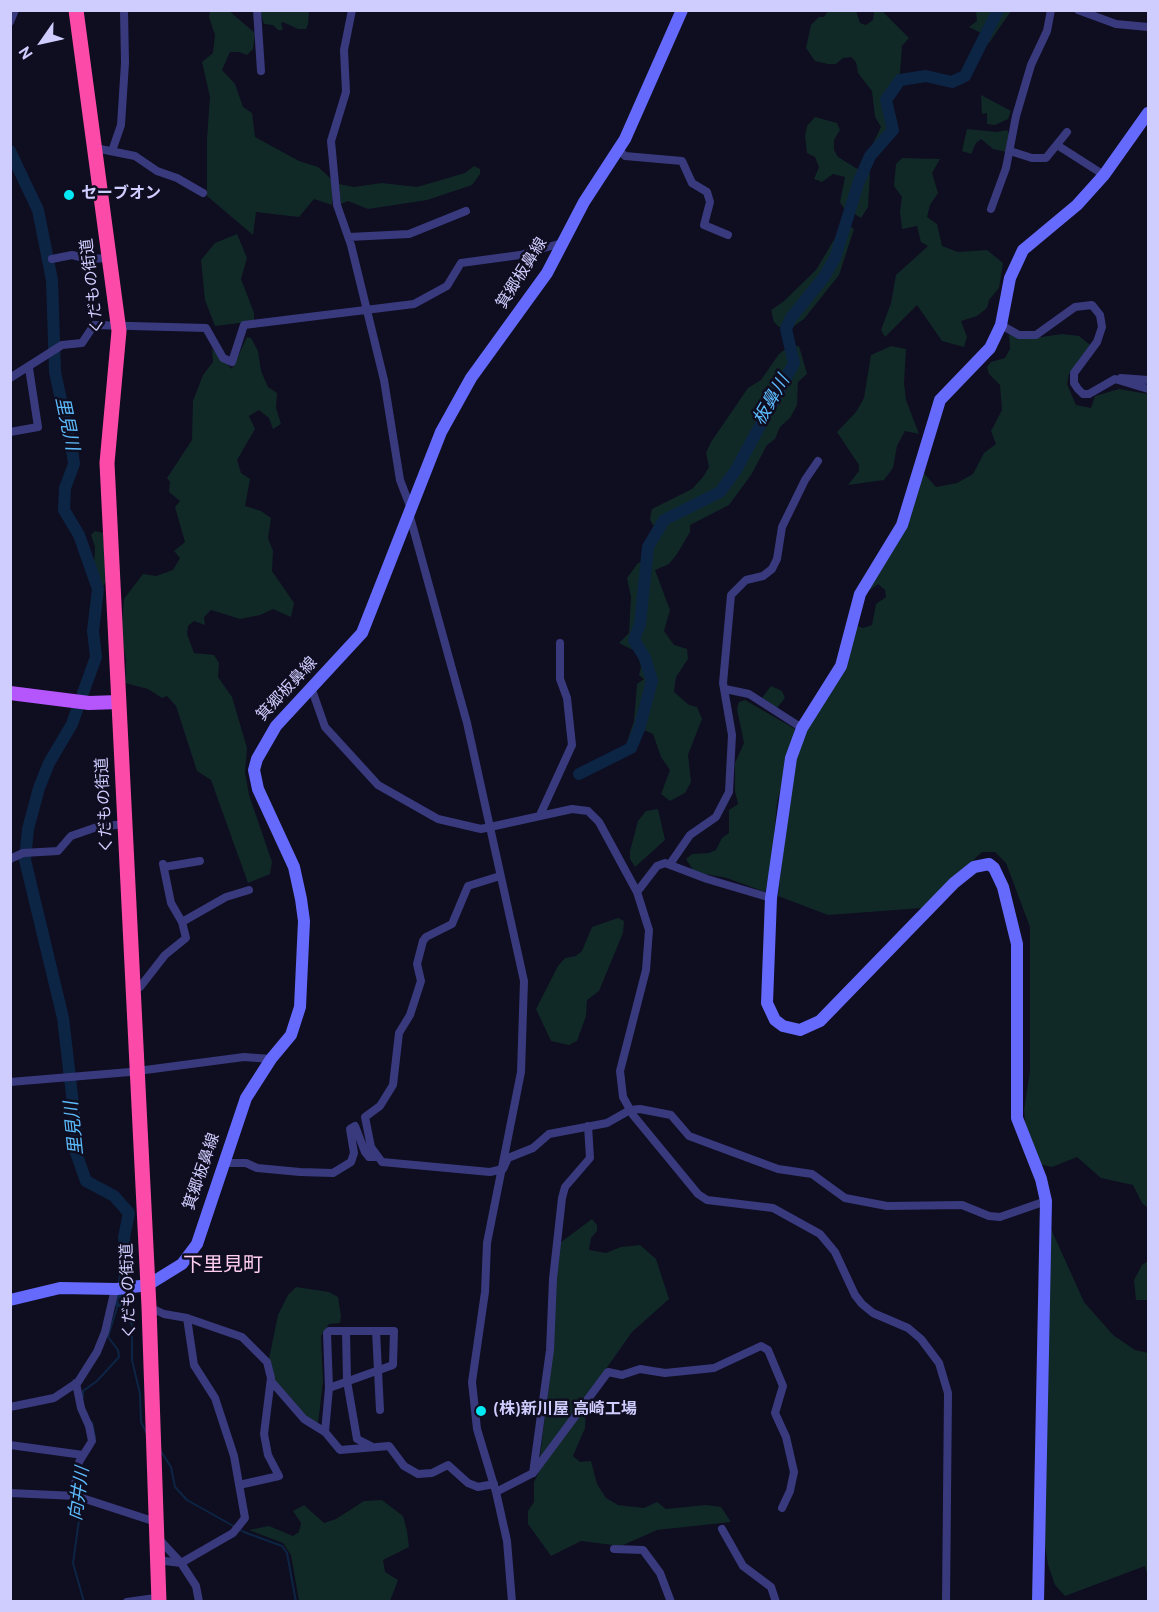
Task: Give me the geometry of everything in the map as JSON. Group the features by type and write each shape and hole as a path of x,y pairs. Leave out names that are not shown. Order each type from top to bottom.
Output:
{"highway":[{"name":"くだもの街道","path":"76,10 118,325 107,463 148,1285 159,1601"}],"main road":[{"path":"10,693 89,703 119,702"}],"street":[{"path":"10,22 15,10"},
{"path":"112,151 122,125 125,63 124,10"},
{"path":"257,10 261,71"},
{"path":"352,10 344,50 346,92 332,141 337,205 349,237 384,380 400,480 467,723 524,981 521,1072 487,1243 485,1292 472,1382 477,1429 495,1488 507,1541 512,1602"},
{"name":"箕郷板鼻線","path":"10,1300 60,1288 119,1288 148,1285 182,1264 196,1244 246,1098 297,1022 304,921 294,867 262,802 254,770 268,737 362,633 409,508 456,404 471,378 531,297 584,202 619,150 682,10"},
{"path":"991,209 1010,151 1016,116 1031,65 1047,31 1051,10"},
{"path":"1078,10 1116,24 1149,27"},
{"path":"1038,1602 1046,1201 1041,1179 1017,1118 1017,944 1010,907 994,868 981,864 967,872 820,1021 800,1030 775,1020 767,1003 771,898 791,758 802,728 841,666 860,594 902,525 940,400 990,348 1001,325 1010,278 1023,250 1077,205 1104,175 1149,113"},
{"path":"1010,151 1041,159 1046,158 1067,132"},
{"path":"1057,145 1104,175"},
{"path":"95,148 135,156 157,171 177,178 203,193"},
{"path":"619,150 625,156 682,161 692,183 707,192 710,202 704,225 728,235"},
{"path":"349,237 409,234 466,211"},
{"path":"10,378 59,347 82,343 94,325 206,328 223,358 232,362 244,326 414,304 447,286 461,263 520,255 562,243"},
{"path":"52,259 72,255 88,259 109,258"},
{"path":"1001,325 1019,335 1036,335 1075,307 1092,305 1100,315 1102,327 1097,342 1074,373 1074,383 1083,394 1089,394 1115,380 1149,380"},
{"path":"10,432 38,427 29,368"},
{"path":"1115,380 1149,389"},
{"path":"670,864 690,836 716,817 728,796 732,743 723,678 731,594 746,580 763,576 775,565 782,527 805,480 818,461"},
{"path":"540,816 572,745 567,698 560,679 561,643"},
{"path":"725,689 749,694 802,728"},
{"path":"312,690 325,727 382,789 449,823 482,829 572,809 583,810 595,816 637,892 646,919 649,948 620,1071 622,1097 630,1110 698,1194 707,1200 773,1208 820,1234 835,1252 855,1295 862,1304 873,1312 908,1328 921,1339 939,1363 948,1393 946,1602"},
{"path":"10,858 23,853 58,851 71,836 96,827 125,824"},
{"path":"133,991 140,987 165,955 186,938 182,922 171,903 163,866 200,861"},
{"path":"637,892 657,866 670,864 707,879 771,898"},
{"path":"500,876 468,886 452,924 426,937 423,941 417,964 421,981 410,1015 399,1033 393,1085 380,1106 365,1117 371,1147 377,1157 387,1164 418,1164 489,1172 502,1168 508,1158 533,1148 549,1134 615,1120 630,1110 671,1114 689,1136 778,1169 812,1174 845,1198 887,1206 962,1205 989,1216 999,1216 1046,1201"},
{"path":"182,922 225,897 249,890"},
{"path":"10,1082 138,1071 244,1057 271,1059"},
{"path":"223,1163 246,1163 257,1168 333,1173 351,1162 354,1154 350,1129 355,1126 365,1152 369,1157 377,1157"},
{"path":"533,1473 550,1350 552,1294 562,1198 565,1187 590,1158 588,1126"},
{"path":"10,1407 54,1398 76,1383 97,1352 119,1288"},
{"path":"149,1307 164,1314 187,1318 242,1337 267,1362 271,1381 264,1434 268,1455 279,1476 239,1485"},
{"path":"157,1560 181,1563 233,1533 242,1523 245,1513 234,1456 215,1398 194,1365 187,1318"},
{"path":"346,1331 347,1381 357,1439 372,1446"},
{"path":"376,1331 380,1410"},
{"path":"325,1432 329,1388 327,1333 393,1331 393,1365 329,1388"},
{"path":"271,1381 304,1419 325,1432 340,1450 372,1446 391,1447 404,1466 418,1474 432,1473 448,1466 468,1483 478,1487 495,1488 533,1473 608,1372 622,1375 640,1369 664,1373 714,1368 761,1346 768,1350 783,1386 775,1413 788,1446 794,1472 790,1491 782,1508"},
{"path":"74,1496 79,1462 90,1446 91,1433 81,1408 76,1383"},
{"path":"12,1448 50,1452 68,1451 83,1455"},
{"path":"10,1493 74,1496 157,1529 196,1586 199,1602"},
{"path":"722,1529 743,1566 771,1587 776,1602"},
{"path":"614,1549 643,1550 660,1573 671,1602"},
{"path":"127,1602 155,1598 159,1601"}],"green space":[{"path":"210,11 229,11 255,33 253,49 247,55 230,52 222,70 235,84 243,107 252,113 255,137 299,161 318,167 332,181 332,205 314,199 299,217 256,212 253,235 207,196 210,97 202,62 213,53 215,35 209,17"},
{"path":"260,11 309,11 308,24 306,29 298,29 283,22 281,23 283,30 278,30 273,25 264,24"},
{"path":"828,11 856,11 860,23 866,25 873,20 874,12 882,11 909,38 902,46 900,73 881,97 888,127 886,137 870,163 865,160 881,127 875,117 872,91 858,73 856,62 851,57 843,58 836,64 815,61 806,48 811,25 819,17 824,17"},
{"path":"976,11 1011,11 989,43 983,43 985,35 969,27 977,21"},
{"path":"981,95 1011,111 1008,119 995,125 987,124 987,113 982,114"},
{"path":"815,117 837,123 840,130 834,140 834,150 838,157 870,173 868,207 861,218 843,207 840,202 845,177 833,174 822,182 814,179 819,167 815,157 807,153 805,136 807,126"},
{"path":"967,129 997,132 1007,130 1009,134 1006,152 993,149 981,139 976,143 971,154 962,151"},
{"path":"902,158 940,159 932,173 938,193 930,205 927,217 937,224 942,246 958,252 987,250 1003,263 999,288 989,300 987,308 977,316 961,321 967,337 964,347 942,341 917,305 885,337 881,330 891,303 896,275 928,246 921,242 917,226 902,229 900,212 902,197 894,186 896,164"},
{"path":"474,166 480,169 480,174 472,185 427,200 368,209 348,201 341,204 339,184 354,187 382,183 417,187 465,173"},
{"path":"844,223 854,229 839,275 804,319 791,328 779,327 774,322 771,310 783,302 816,270"},
{"path":"237,234 247,258 241,279 254,313 254,321 215,326 205,300 201,260 215,243"},
{"path":"1009,334 1028,339 1062,334 1079,336 1090,345 1069,374 1067,384 1076,405 1091,408 1095,396 1119,389 1148,394 1148,1208 1142,1203 1133,1185 1101,1178 1077,1157 1052,1167 1039,1164 1026,1130 1024,1110 1030,1071 1030,927 1006,863 995,852 982,852 922,908 828,915 778,896 791,780 803,737 854,625 863,628 872,625 876,604 886,597 885,590 878,584 870,590 864,589 911,517 921,470 936,487 957,483 973,474 984,453 996,444 991,431 1002,410 1000,385 989,374 987,367 991,362 1005,358 1010,349"},
{"path":"247,337 251,338 258,351 261,371 268,387 277,393 276,408 281,424 273,429 269,418 259,410 249,416 255,429 237,460 241,473 250,479 245,506 261,511 271,518 268,538 273,551 272,571 294,603 291,617 273,609 260,615 240,619 211,610 204,617 205,625 194,621 188,626 187,634 194,653 214,655 219,663 218,677 232,697 247,748 245,772 249,795 272,862 270,874 248,883 211,780 197,771 176,706 167,696 162,698 148,689 125,683 126,660 121,635 124,599 143,574 156,576 173,570 180,558 174,551 185,542 175,507 180,501 169,492 170,482 167,478 192,440 193,401 203,375 213,362 212,349 232,369"},
{"path":"799,346 807,374 798,382 797,405 790,418 780,427 775,439 767,445 751,475 729,505 690,525 690,532 677,554 669,564 655,570 670,610 664,631 674,645 687,649 688,659 676,677 674,692 689,705 697,707 702,719 688,755 691,782 685,793 670,801 661,794 670,770 661,757 653,734 642,729 634,748 616,753 626,745 634,721 637,684 644,679 639,675 641,667 637,652 619,643 629,633 631,597 627,578 638,563 649,559 659,534 650,520 652,509 692,489 703,477 709,467 706,453 711,442 748,388 761,380 779,354 787,348"},
{"path":"891,346 906,349 904,383 906,400 919,434 905,431 897,446 893,468 884,480 848,485 859,471 859,465 837,432 856,412 864,398 871,355"},
{"path":"95,531 103,533 107,581 103,586 99,586 94,570 95,547 91,535"},
{"path":"771,686 782,691 785,698 777,708 762,698"},
{"path":"745,700 795,729 777,803 772,859 765,892 727,878 700,873 693,870 686,859 692,854 709,853 716,850 722,838 729,833 729,810 738,804 735,791 735,763 744,743 737,709 739,702"},
{"path":"658,809 665,840 635,867 630,859 630,851 638,821 646,811"},
{"path":"618,918 624,921 623,933 599,991 587,1000 586,1016 577,1041 569,1045 551,1041 536,1009 558,966 565,958 576,956 582,951 592,927"},
{"path":"592,1219 597,1225 597,1231 591,1238 589,1250 606,1253 621,1247 640,1245 656,1259 669,1299 632,1332 596,1383 586,1406 585,1428 573,1456 580,1462 591,1461 597,1484 606,1498 618,1505 644,1508 657,1502 666,1509 706,1505 721,1507 731,1522 657,1530 621,1546 581,1541 551,1556 528,1524 528,1511 534,1502 534,1482 538,1474 552,1356 554,1292 560,1243"},
{"path":"1051,1229 1084,1302 1113,1335 1135,1350 1148,1353 1148,1577 1145,1566 1065,1596 1055,1585 1048,1565 1042,1526"},
{"path":"1148,1261 1148,1300 1136,1300 1134,1280 1142,1265"},
{"path":"296,1287 329,1292 338,1297 340,1323 329,1324 321,1336 323,1382 318,1424 304,1416 274,1380 269,1359 278,1315 288,1295"},
{"path":"382,1500 403,1516 409,1547 383,1560 385,1572 398,1580 390,1601 299,1601 291,1555 283,1543 249,1530 269,1526 293,1536 299,1532 301,1523 293,1511 304,1505 324,1523 336,1519 364,1501"}],"waterway":[{"name":"板鼻川","path":"579,774 631,748 639,729 652,681 645,658 634,640 640,624 648,547 664,520 720,492 736,470 794,363 786,329 791,318 824,277 835,258 859,181 870,156 893,130 886,100 900,80 926,76 952,82 965,76 998,10"},
{"name":"里見川","path":"10,151 38,210 52,280 55,372 74,464 65,488 64,510 79,535 98,589 93,631 96,657 83,693"},
{"name":"里見川","path":"77,710 72,724 49,763 39,788 28,829 25,860 63,1018 76,1129 75,1150 86,1181 114,1196 129,1213 124,1237 126,1266 123,1292 119,1301"},
{"name":"里見川","path":"119,1301 132,1325 132,1360 140,1394 141,1422 147,1434"},
{"name":"向井川","path":"83,1397 83,1391 97,1381 119,1357 118,1350 108,1337 119,1301"},
{"name":"向井川","path":"92,1422 95,1437"},
{"name":"里見川","path":"160,1450 171,1467 175,1487 187,1500 244,1532 282,1546 287,1553 296,1602"},
{"name":"向井川","path":"82,1469 81,1506 73,1563 84,1602"}],"place":[{"name":"セーブオン","path":"69,195"},
{"name":"(株)新川屋 高崎工場","path":"481,1411"}],"district":[{"name":"下里見町","path":"223,1267"}]}
